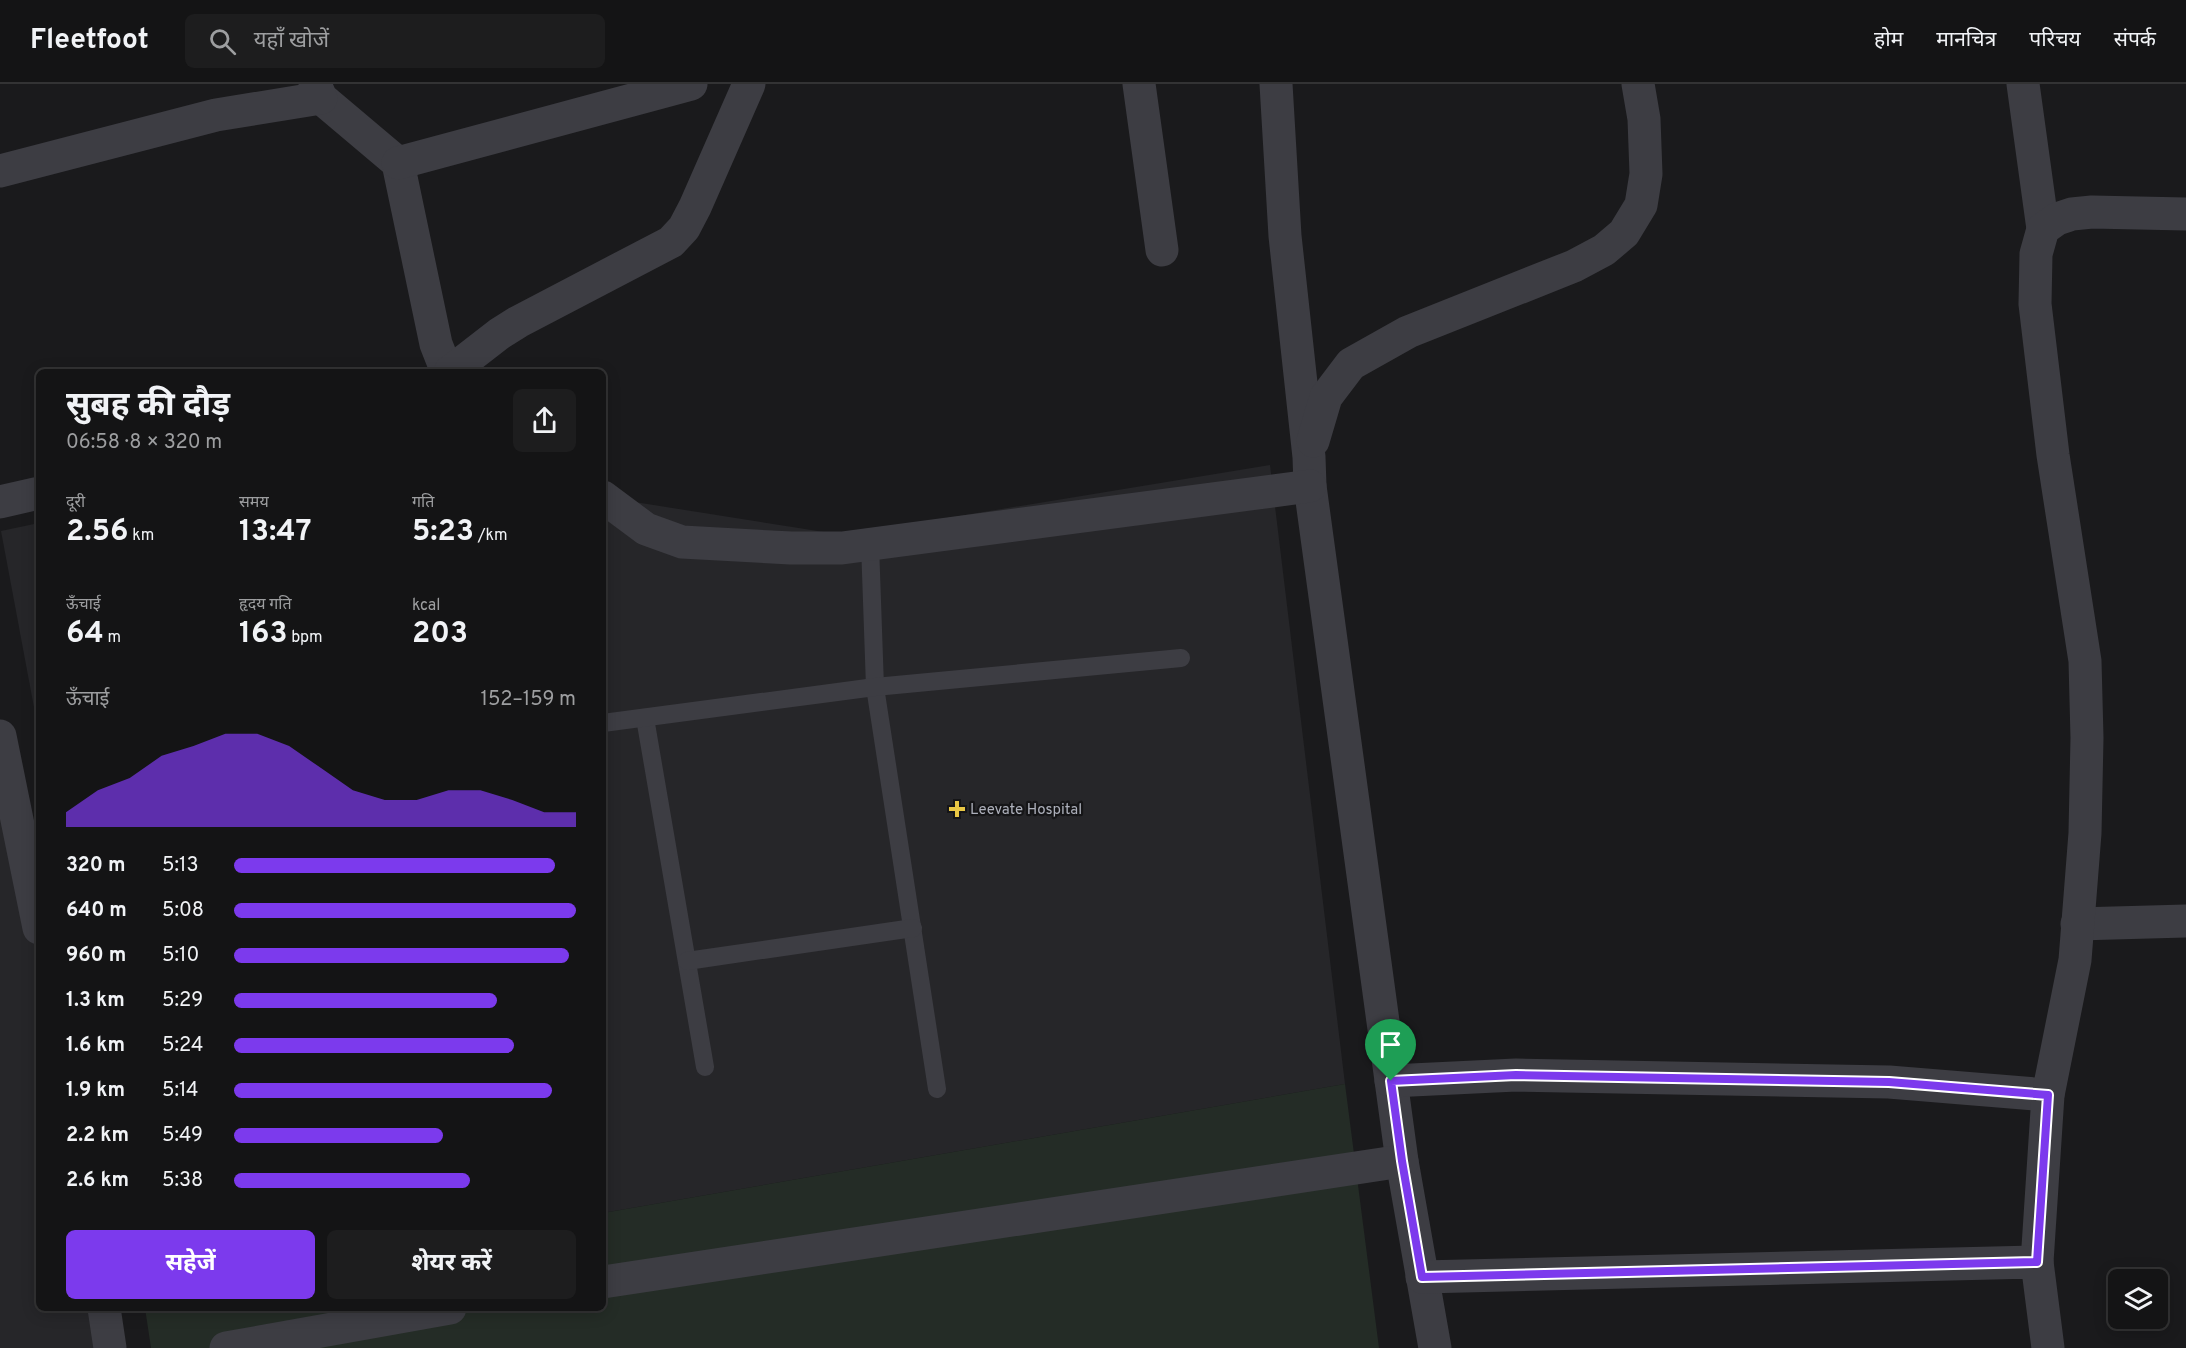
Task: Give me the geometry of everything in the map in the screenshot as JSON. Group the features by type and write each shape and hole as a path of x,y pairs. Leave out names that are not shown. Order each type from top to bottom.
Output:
{"street":[{"path":"398,163 691,84"},
{"path":"453,369 518,322 671,242 684,228 695,207 749,84"},
{"path":"1139,84 1162,250"},
{"path":"1276,84 1285,236 1309,472 1402,1161 1435,1348"},
{"path":"1309,472 1326,397 1351,364 1408,332 1575,266 1604,250 1624,233 1641,205 1646,174 1644,119 1638,84"},
{"path":"2023,84 2043,229 2036,254 2036,304 2053,455 2085,661 2087,738 2085,833 2075,960 2048,1095 2037,1262 2048,1348"},
{"path":"0,171 318,91 398,163 436,344 448,369"},
{"path":"2043,229 2057,219 2072,214 2092,212 2186,214"},
{"path":"606,498 646,530 682,542 791,548 842,548 1309,472"},
{"path":"0,502 36,494"},
{"path":"0,736 36,908"},
{"path":"2078,924 2186,921"},
{"path":"1391,1081 1516,1075 1889,1082 2048,1095"},
{"path":"606,1282 1402,1161"},
{"path":"1422,1277 2037,1262"},
{"path":"104,1311 110,1348"},
{"path":"226,1348 433,1311"}],"lane":[{"path":"870,544 876,687 937,1089"},
{"path":"606,723 876,687 1181,658"},
{"path":"645,718 705,1067"},
{"path":"687,961 913,928"}],"shaded area":[{"name":"Leevate Hospital","path":"1270,465 1345,1084 606,1212 606,497 843,535"},
{"path":"36,524 36,718 1,531"},
{"path":"0,783 36,917 36,1311 104,1311 110,1348 0,1348"},
{"path":"1345,1084 1379,1348 151,1348 145,1311 606,1311 606,1212"}],"place":[{"name":"Leevate Hospital","path":"957,809"}],"route":[{"path":"1516,1075 1889,1082 2048,1095 2037,1262 1422,1277 1391,1081 1516,1075"}]}
